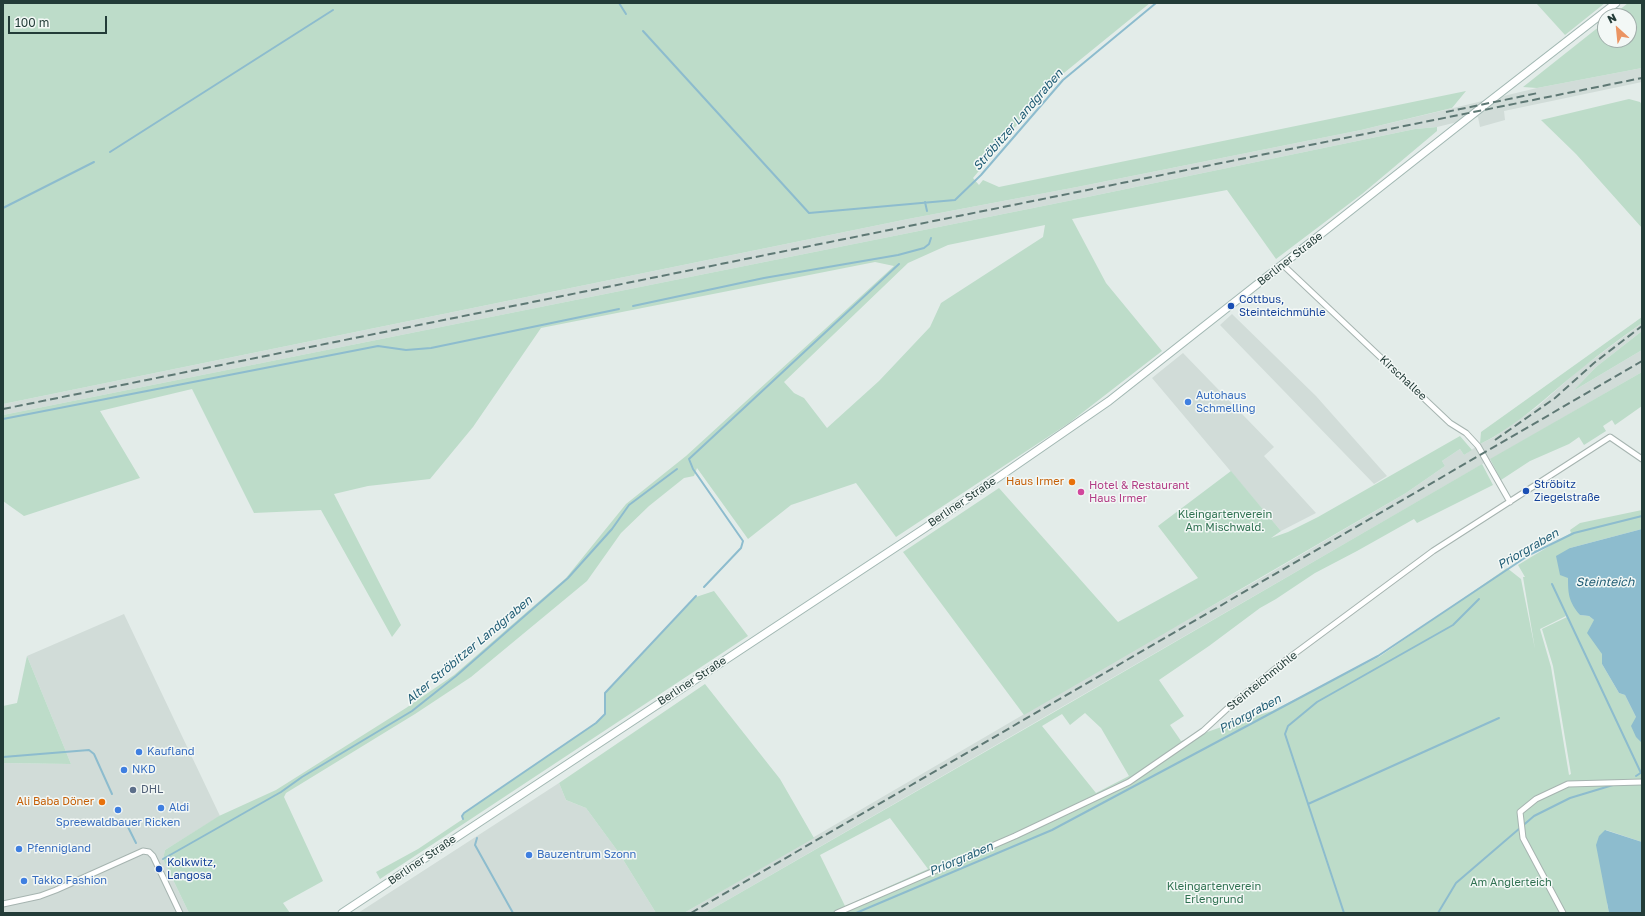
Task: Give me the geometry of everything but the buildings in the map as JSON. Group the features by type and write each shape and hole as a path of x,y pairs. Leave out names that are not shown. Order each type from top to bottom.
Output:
{"main road":[{"name":"Berliner Straße","path":"342,913 906,541 1049,444 1109,401 1616,3"}],"street":[{"name":"Kirschallee","path":"1283,265 1450,423 1466,434 1478,446 1510,502"},
{"name":"Steinteichmühle","path":"837,913 1015,836 1129,782 1203,731 1229,707 1286,660 1433,551 1610,437 1642,459"},
{"path":"1563,913 1523,838 1520,812 1536,799 1568,784 1642,782"},
{"path":"3,904 49,892 143,851 151,854 180,913"}],"shaded area":[{"path":"1642,68 1642,82 1504,111 1505,120 1480,127 1478,117 1437,127 1415,129 1073,200 3,415 3,404 908,219 1361,130 1537,88"},
{"path":"1232,314 1316,396 1387,476 1374,484 1220,325"},
{"path":"1642,323 1642,331 1596,367 1573,391 1642,350 1642,372 705,913 684,913 1406,493 1445,466 1442,461 1460,449 1464,455 1480,444 1494,437 1537,407 1580,369"},
{"path":"1183,353 1274,447 1264,456 1316,513 1281,531 1152,378"},
{"path":"124,614 220,816 165,850 163,859 189,913 3,913 3,763 71,764 27,656"},
{"path":"559,783 566,800 586,808 619,853 656,913 358,913"}],"green space":[{"path":"3,3 1150,3 1059,77 973,178 979,185 983,180 999,187 1466,91 1452,108 1361,130 908,219 3,404"},
{"path":"1536,3 1605,3 1597,8 1565,35"},
{"path":"1628,3 1642,3 1642,68 1537,88 1523,87 1597,28 1597,48 1637,48 1637,8 1622,8"},
{"path":"1629,99 1640,102 1642,105 1642,228 1576,154 1541,120"},
{"path":"1437,127 1437,131 1362,194 1276,259 1227,190 1072,219 1106,283 1162,351 1069,423 896,537 856,483 791,505 748,539 697,468 694,476 684,478 649,506 621,533 587,581 471,677 415,714 286,793 284,797 323,881 283,903 290,913 189,913 163,859 165,850 219,816 276,790 406,708 454,675 566,578 626,504 686,456 894,266 875,262 541,328 473,427 430,479 368,486 334,494 401,625 392,637 321,510 254,513 192,389 100,411 140,478 24,516 3,501 3,415 1073,200 1415,129","holes":["1045,225 1043,237 941,303 930,327 879,381 827,428 804,398 794,393 784,382 908,263 948,245"]},
{"path":"1642,317 1642,323 1596,357 1532,410 1494,437 1480,444 1481,432"},
{"path":"1642,331 1642,350 1573,391 1596,367"},
{"path":"1642,372 1642,406 1615,425 1612,420 1603,426 1606,431 1584,445 1579,437 1569,444 1530,461 1501,480 1490,459"},
{"name":"Kleingartenverein Am Mischwald.","path":"1460,436 1472,450 1464,455 1460,449 1442,461 1445,466 1406,493 1024,715 903,552 999,488 1118,622 1198,578 1158,526 1231,471 1281,531 1271,538 1288,532 1318,517"},
{"path":"1482,464 1493,485 1417,523 1414,519 1315,573 1260,608 1209,646 1159,680 1184,716 1170,725 1181,741 1272,711 1379,657 1507,568 1521,579 1535,649 1523,577 1525,577 1518,565 1571,533 1570,530 1580,523 1642,510 1642,529 1570,548 1569,577 1580,615 1589,616 1594,620 1602,654 1602,664 1619,693 1625,695 1636,717 1642,742 1642,842 1606,830 1607,903 1609,913 705,913","holes":["1563,609 1567,617 1542,629 1553,666 1571,774 1569,775 1551,667 1540,629 1566,616","1085,713 1101,728 1129,776 1096,793 1042,726 1062,714 1070,725","890,818 928,869 845,906 820,855"]},
{"path":"714,591 748,636 380,879 376,872 418,849 463,819 462,816 464,813 596,723 606,714 605,693 696,597"},
{"path":"27,656 71,764 3,763 3,706 17,703"},
{"path":"705,684 780,779 814,838 684,913 656,913 619,853 586,808 566,800 559,783"}],"water":[{"name":"Steinteich","path":"1642,529 1642,743 1636,737 1631,726 1636,717 1625,695 1619,693 1602,664 1602,654 1587,633 1594,620 1589,616 1580,615 1573,606 1568,589 1568,578 1560,575 1556,556 1570,548"},
{"path":"1605,830 1642,842 1642,913 1609,913 1596,845 1599,836"}],"waterway":[{"path":"619,3 626,14"},
{"name":"Ströbitzer Landgraben","path":"643,31 809,213 955,200 981,175 1063,80 1156,3"},
{"path":"110,152 333,10"},
{"path":"3,208 94,162"},
{"path":"925,202 927,211"},
{"path":"633,306 764,278 898,255 924,248 929,244 931,238"},
{"path":"704,587 741,548 743,541 693,469 689,459 899,264"},
{"path":"3,419 378,346 406,350 431,348 619,309"},
{"name":"Alter Ströbitzer Landgraben","path":"163,859 281,792 302,777 412,711 456,676 568,578 612,529 629,505 677,469"},
{"name":"Priorgraben","path":"856,913 1052,830 1378,656 1529,555 1574,533 1642,516"},
{"path":"1552,584 1641,773"},
{"path":"463,819 462,816 464,813 596,723 605,714 605,693 696,596"},
{"path":"1344,913 1285,734 1288,726 1317,702 1453,625 1479,599"},
{"path":"1308,804 1499,718"},
{"name":"Alter Ströbitzer Landgraben","path":"3,757 89,750 94,754 112,794"},
{"path":"1636,776 1642,772"},
{"path":"1438,913 1456,883 1534,816 1570,798 1613,785"},
{"name":"Alter Ströbitzer Landgraben","path":"128,827 136,843"},
{"path":"477,838 475,845 513,913"}],"railway":[{"path":"3,409 1642,78"},
{"path":"1446,112 1538,93"},
{"path":"1495,440 1555,398 1594,363 1642,326"},
{"path":"691,913 1642,361"}],"place":[{"name":"Cottbus, Steinteichmühle","path":"1231,306"},
{"name":"Autohaus Schmelling","path":"1188,402"},
{"name":"Haus Irmer","path":"1072,482"},
{"name":"Ströbitz Ziegelstraße","path":"1526,491"},
{"name":"Hotel & Restaurant Haus Irmer","path":"1081,492"},
{"name":"Kaufland","path":"139,752"},
{"name":"NKD","path":"124,770"},
{"name":"DHL","path":"133,790"},
{"name":"Ali Baba Döner","path":"102,802"},
{"name":"Aldi","path":"161,808"},
{"name":"Spreewaldbauer Ricken","path":"118,810"},
{"name":"Pfennigland","path":"19,849"},
{"name":"Bauzentrum Szonn","path":"529,855"},
{"name":"Kolkwitz, Langosa","path":"159,869"},
{"name":"Takko Fashion","path":"24,881"}],"park label":[{"name":"Am Anglerteich","path":"1511,883"},
{"name":"Kleingartenverein Erlengrund","path":"1214,893"}]}
